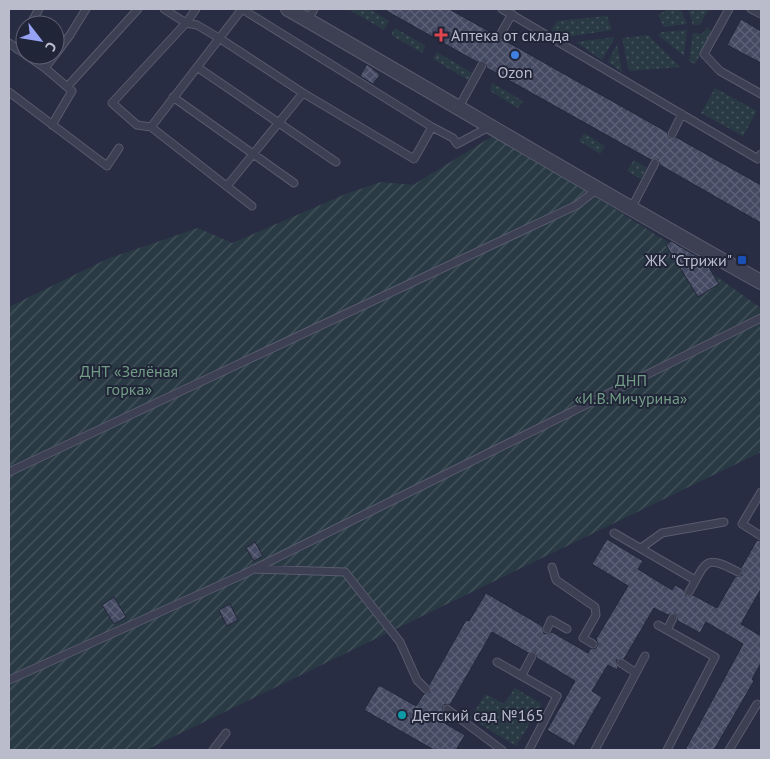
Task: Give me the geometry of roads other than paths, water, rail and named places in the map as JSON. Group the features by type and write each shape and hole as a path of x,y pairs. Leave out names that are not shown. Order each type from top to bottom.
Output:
{"street":[{"path":"288,9 311,14 596,190 761,282"}],"lane":[{"path":"65,42 86,9"},
{"path":"67,86 138,9"},
{"path":"164,9 186,23 197,25 219,38 303,93 414,159 432,127"},
{"path":"196,9 186,23 112,103 137,125 151,126 252,206"},
{"path":"151,126 242,9 432,127 453,138 458,144 491,126"},
{"path":"502,9 758,159 761,154"},
{"path":"729,9 704,54 720,71 761,94"},
{"path":"752,9 761,14"},
{"path":"499,37 512,14"},
{"path":"40,65 72,91 52,125"},
{"path":"459,107 482,65"},
{"path":"196,67 336,162"},
{"path":"9,92 107,166 119,148"},
{"path":"227,186 303,93"},
{"path":"173,97 294,183"},
{"path":"672,134 682,114"},
{"path":"630,210 656,163"},
{"path":"9,472 577,205 596,190"},
{"path":"9,680 252,569 761,318"},
{"path":"761,492 742,524 761,536"},
{"path":"640,548 662,534 724,522"},
{"path":"614,533 695,580"},
{"path":"688,592 706,564 712,561 718,561 738,572"},
{"path":"552,568 556,580 595,607 596,615 583,638 593,644"},
{"path":"252,569 345,572 400,642 417,680 426,689"},
{"path":"667,630 674,618"},
{"path":"547,629 551,620 567,629"},
{"path":"658,625 715,658 667,750"},
{"path":"522,676 532,656"},
{"path":"594,750 645,656"},
{"path":"498,662 557,696 530,750"},
{"path":"621,663 636,673"},
{"path":"729,750 757,704"},
{"path":"447,710 502,750"},
{"path":"213,750 226,733"}],"place":[{"name":"Аптека от склада","path":"441,35"},
{"name":"Ozon","path":"515,55"},
{"name":"ЖК \"Стрижи\"","path":"742,260"},
{"name":"Детский сад №165","path":"402,715"}],"park label":[{"name":"ДНТ «Зелёная горка»","path":"129,380"},
{"name":"ДНП «И.В.Мичурина»","path":"631,389"}]}
